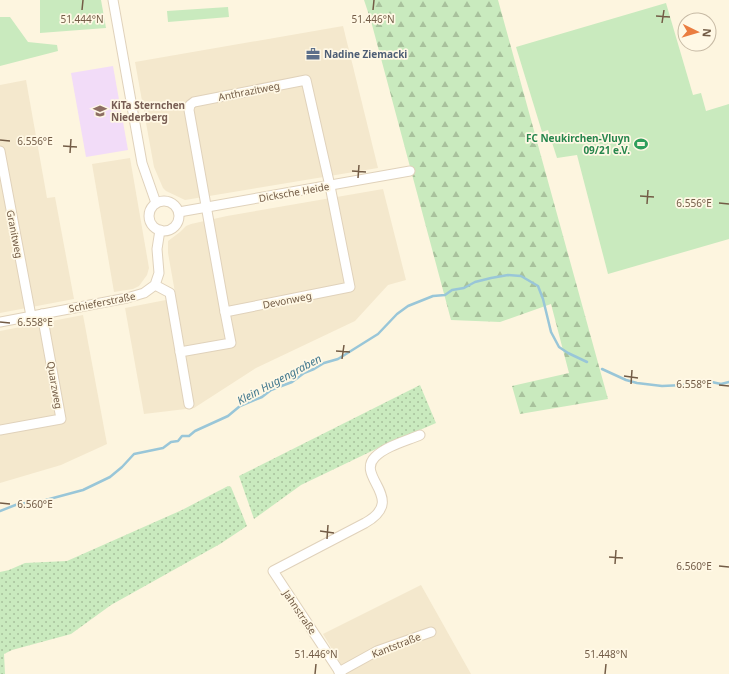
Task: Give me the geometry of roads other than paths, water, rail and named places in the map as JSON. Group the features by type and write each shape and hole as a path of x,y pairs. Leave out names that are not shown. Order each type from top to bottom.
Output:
{"street":[{"path":"113,0 142,162 156,203"},
{"name":"Anthrazitweg","path":"206,208 189,110 190,105 194,102 306,80 330,186"},
{"name":"Granitweg","path":"0,152 30,316"},
{"name":"Dicksche Heide","path":"179,212 410,171"},
{"name":"Devonweg","path":"226,312 350,287 330,186"},
{"path":"165,200 177,208 179,212 179,218 174,227 165,231 155,228 150,220 150,211 156,203 165,200"},
{"path":"180,352 231,343 206,208"},
{"path":"160,230 157,249 159,273 155,285 170,293 189,404"},
{"name":"Schieferstraße","path":"0,322 144,294 155,285"},
{"name":"Quarzweg","path":"0,430 61,419 42,314"},
{"name":"Jahnstraße","path":"340,673 273,571 365,523 379,513 382,499 380,490 371,476 371,462 375,456 420,435"},
{"name":"Kantstraße","path":"340,673 377,651 432,632"}],"waterway":[{"name":"Klein Hugengraben","path":"0,511 18,504 42,501 83,490 110,477 134,454 163,448 171,442 178,441 182,436 189,436 195,431 228,416 240,406 262,397 271,390 292,382 304,373 324,363 338,359 378,334 397,314 408,306 433,296 445,295 452,290 464,288 475,282 508,275 521,276 538,286 543,299 551,332 559,347 587,362"},
{"name":"Klein Hugengraben","path":"602,369 626,380 662,386 684,385 689,382 697,385 707,381 721,384 729,382"}],"place":[{"name":"Nadine Ziemacki","path":"313,54"},
{"name":"KiTa Sternchen Niederberg","path":"100,111"},
{"name":"FC Neukirchen-Vluyn 09/21 e.V.","path":"641,144"}]}
